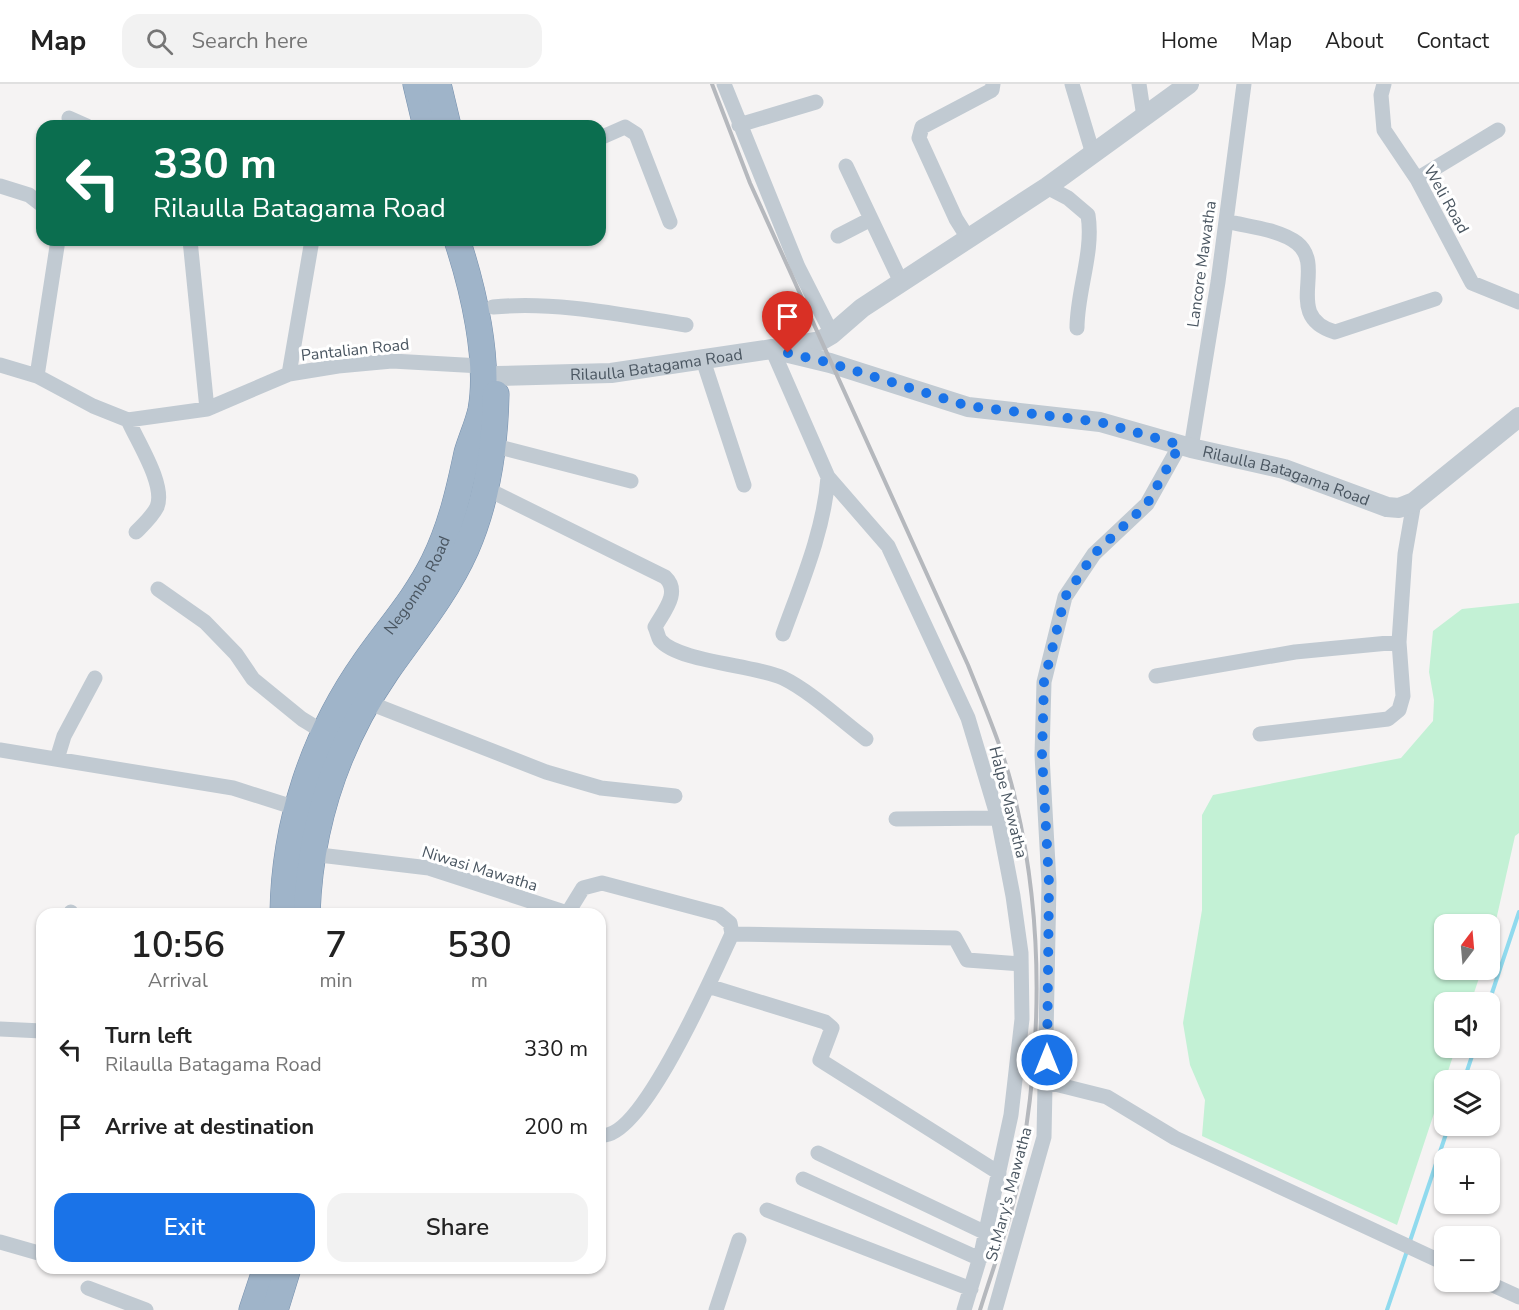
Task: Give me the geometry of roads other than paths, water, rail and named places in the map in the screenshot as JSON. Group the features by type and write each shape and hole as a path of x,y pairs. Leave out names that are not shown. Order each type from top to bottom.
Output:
{"highway":[{"path":"416,84 425,120"},
{"path":"438,84 447,120"},
{"name":"Negombo Road","path":"283,908 287,852 296,808 325,733 364,663 419,587 447,531 481,409 489,371 474,299 459,246"},
{"name":"Negombo Road","path":"307,908 311,854 321,811 337,765 367,702 442,594 466,548 485,488 492,445 489,371 493,307 477,246"},
{"path":"252,1310 267,1274"},
{"path":"271,1274 275,1310"}],"street":[{"path":"724,84 798,267 832,334"},
{"path":"968,238 956,219 919,138 922,127 992,90 993,84"},
{"path":"1072,84 1093,154"},
{"path":"1139,84 1144,117"},
{"path":"772,349 820,341 832,334 862,308 1047,186 1189,84"},
{"name":"Lancore Mawatha","path":"1185,447 1226,221 1244,84"},
{"name":"Weli Road","path":"1384,84 1382,95 1384,130 1417,179 1472,283 1519,302"},
{"path":"739,125 816,102"},
{"path":"69,118 74,120"},
{"path":"606,135 624,127 636,134 670,222"},
{"path":"1417,179 1498,130"},
{"path":"846,166 901,282"},
{"path":"0,186 29,195 36,201"},
{"path":"1047,186 1068,198 1088,215 1090,230 1077,305 1077,328"},
{"path":"838,236 871,219"},
{"path":"1226,221 1286,236 1299,245 1306,257 1309,316 1320,328 1335,332 1435,299"},
{"path":"37,376 57,246"},
{"path":"191,246 207,409"},
{"path":"288,374 311,246"},
{"path":"493,307 519,304 563,307 686,325"},
{"name":"Rilaulla Batagama Road","path":"489,371 611,373 772,349 830,363 968,406 1100,422 1185,447 1284,469 1387,507 1399,508 1414,502"},
{"name":"Halpe Mawatha","path":"772,349 828,477 888,546 968,718 998,818 1013,896 1021,964 1022,1019 1011,1114 980,1259 964,1310"},
{"path":"703,360 744,484"},
{"name":"Pantalian Road","path":"0,365 37,376 93,406 128,420 207,409 288,374 392,361 489,371"},
{"path":"1260,734 1388,719 1400,710 1403,696 1399,642 1405,554 1414,502 1519,417"},
{"path":"128,420 159,486 158,504 151,517 136,532"},
{"path":"492,445 632,481"},
{"name":"St.Mary's Mawatha","path":"995,1310 1044,1137 1047,1082 1049,883 1042,755 1044,682 1065,597 1094,554 1147,504 1185,447"},
{"path":"783,634 810,560 826,498 828,477"},
{"path":"485,488 665,577 672,584 673,593 655,627 660,640 674,649 733,667 764,670 785,679 866,739"},
{"path":"158,589 205,622 236,654 253,679 302,719 325,733"},
{"path":"1156,676 1295,652 1399,642"},
{"path":"57,759 64,736 95,678"},
{"path":"367,702 546,772 601,788 675,796"},
{"path":"0,750 234,788 296,808"},
{"path":"896,819 998,818"},
{"name":"Niwasi Mawatha","path":"311,854 429,868 552,908"},
{"path":"570,908 583,888 602,883 719,914 730,923 732,933 708,986 652,1094 618,1131 606,1134"},
{"path":"732,933 955,938 967,960 1021,964"},
{"path":"708,986 825,1022 832,1028 820,1060 999,1173"},
{"path":"0,1029 36,1031"},
{"path":"1047,1082 1107,1096 1175,1138 1434,1258"},
{"path":"818,1153 986,1233"},
{"path":"803,1179 980,1259"},
{"path":"767,1210 971,1289"},
{"path":"716,1310 739,1240"},
{"path":"0,1242 36,1252"},
{"path":"88,1288 146,1310"},
{"path":"1500,1288 1519,1297"}],"waterway":[{"path":"1492,992 1519,912"},
{"path":"1467,1070 1471,1058"},
{"path":"1409,1244 1445,1136"},
{"path":"1387,1310 1407,1251"}],"railway":[{"path":"712,84 750,183 968,665 1001,751 1016,803 1030,884 1034,925 1035,1047 1018,1184 980,1310"}]}
